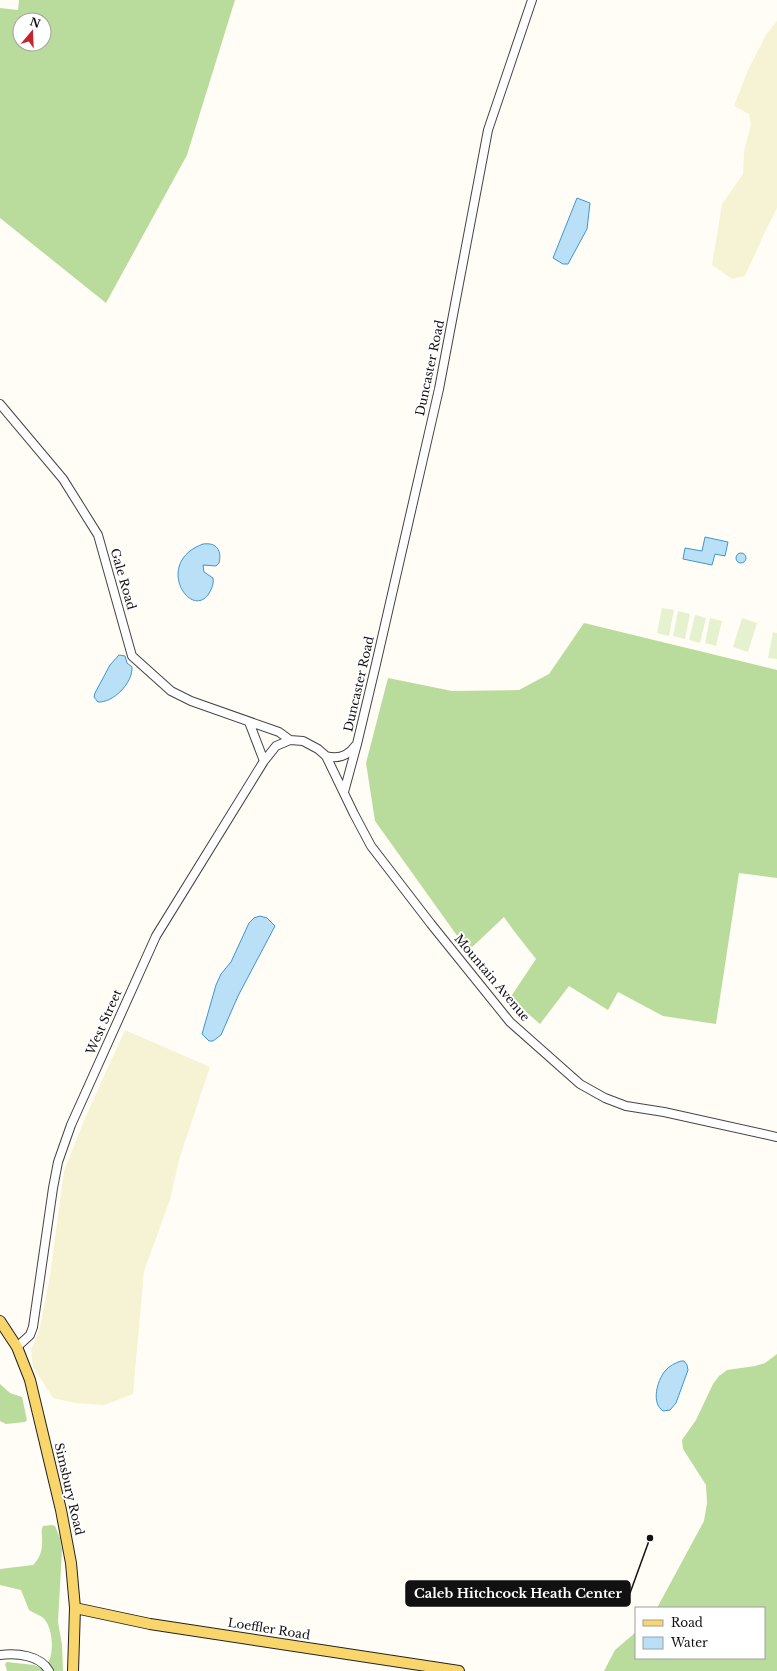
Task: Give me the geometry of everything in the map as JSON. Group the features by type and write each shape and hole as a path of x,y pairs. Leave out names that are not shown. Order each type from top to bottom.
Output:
{"main road":[{"name":"Simsbury Road","path":"0,1321 17,1346 30,1380 61,1510 71,1563 75,1608 73,1671"},
{"name":"Loeffler Road","path":"75,1608 150,1624 459,1671"}],"street":[{"name":"Duncaster Road","path":"344,792 357,744 439,389 488,130 532,0"},
{"name":"Gale Road","path":"0,404 63,479 98,535 132,656 170,691 191,701 279,732 290,740"},
{"path":"249,722 264,761"},
{"name":"Mountain Avenue","path":"290,740 303,741 318,749 326,756 354,814 372,846 445,942 510,1022 580,1084 605,1098 626,1106 664,1112 777,1138"},
{"name":"West Street","path":"17,1346 30,1335 33,1327 58,1162 71,1125 156,936 264,761 276,746 290,740"},
{"name":"Duncaster Road","path":"326,756 334,758 348,754 357,744"},
{"path":"0,1655 33,1658 40,1661 49,1671"}],"shaded area":[{"path":"777,21 777,208 745,276 732,279 712,265 722,204 743,174 744,151 751,124 749,114 734,106 748,70 766,35"},
{"path":"125,1030 210,1067 179,1160 170,1200 144,1271 133,1394 105,1405 75,1403 53,1398 33,1367 31,1350 40,1328 50,1276 64,1171 85,1118"}],"green space":[{"path":"19,0 235,0 187,155 106,303 0,218 0,8 18,10"},
{"path":"662,608 674,610 669,636 657,633"},
{"path":"678,611 690,614 685,639 673,636"},
{"path":"695,615 706,618 700,643 689,640"},
{"path":"710,618 722,621 716,646 705,643"},
{"path":"742,618 757,623 748,652 733,647"},
{"path":"584,623 777,670 777,878 739,873 716,1024 663,1016 618,992 608,1010 569,986 540,1024 510,998 536,959 504,917 468,951 375,821 366,763 388,678 452,691 519,690 549,674"},
{"path":"773,632 777,633 777,659 768,658"},
{"path":"777,1354 777,1671 604,1671 615,1650 635,1633 635,1659 765,1659 765,1607 658,1607 704,1521 707,1503 706,1485 683,1449 682,1440 696,1420 713,1384 719,1376 727,1370 765,1363"},
{"path":"0,1384 10,1393 22,1397 27,1420 25,1422 6,1424 0,1421"},
{"path":"43,1526 55,1526 60,1538 62,1550 58,1622 62,1645 63,1671 7,1671 5,1664 7,1662 34,1665 43,1669 50,1660 52,1646 48,1625 42,1617 29,1610 21,1590 0,1585 0,1569 33,1565 41,1552"}],"water":[{"path":"577,198 590,203 587,229 568,264 563,264 553,258"},
{"path":"705,537 728,542 725,556 715,554 712,565 683,559 685,548 702,551"},
{"path":"203,544 212,544 215,546 219,551 220,559 216,566 203,565 204,572 213,578 212,587 208,595 200,600 192,600 185,594 180,585 178,574 180,563 188,552"},
{"path":"739,553 743,553 745,554 745,562 739,563 736,560 736,556"},
{"path":"119,655 125,656 127,663 132,667 129,679 126,685 116,696 98,702 94,697 95,693 110,665"},
{"path":"260,916 267,918 275,926 238,996 221,1035 213,1041 209,1041 202,1034 216,985 221,974 231,962 249,923 254,918"},
{"path":"681,1361 684,1361 688,1370 676,1403 670,1410 663,1411 657,1403 656,1397 660,1380 668,1368"}],"place":[{"name":"Caleb Hitchcock Heath Center","path":"650,1538"}]}
